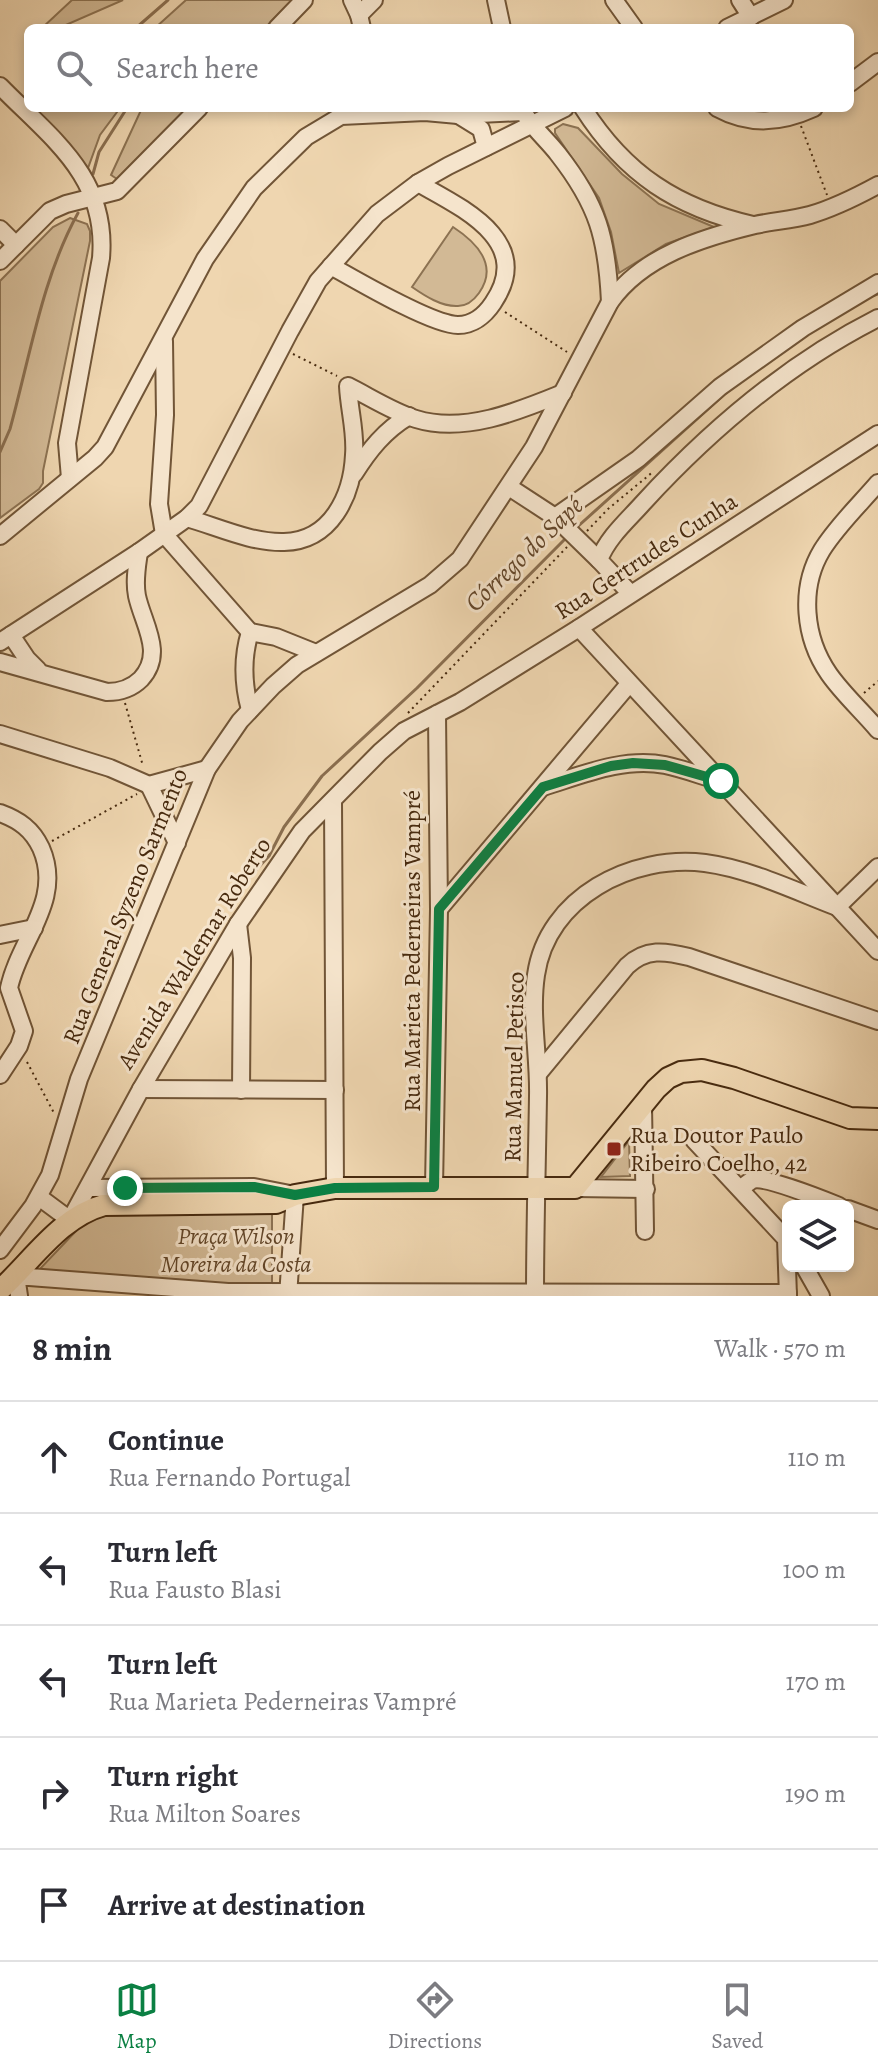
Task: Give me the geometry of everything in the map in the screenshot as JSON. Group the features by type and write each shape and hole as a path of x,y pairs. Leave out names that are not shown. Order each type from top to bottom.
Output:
{"main road":[{"path":"575,1188 643,1105 668,1078 681,1072 702,1070 850,1118 878,1119"},
{"name":"Avenida Waldemar Roberto","path":"0,1290 70,1220 85,1211 116,1204 285,1199 335,1188 575,1188"}],"street":[{"path":"281,24 304,0"},
{"path":"358,14 374,0"},
{"path":"496,0 501,24"},
{"path":"614,0 631,24"},
{"path":"740,0 751,17"},
{"path":"736,24 784,0"},
{"path":"854,80 878,62"},
{"path":"0,86 24,111"},
{"path":"25,112 79,168 95,198 103,229 67,443 70,478"},
{"path":"0,261 50,211 117,191 195,112"},
{"path":"0,536 105,447 205,259 254,188 306,137 342,112 525,115"},
{"path":"586,112 605,140 657,188 714,215 755,225"},
{"path":"726,112 757,121 785,119 804,112"},
{"path":"458,115 481,129 486,147"},
{"path":"38,670 6,638 139,552 187,518 202,503 281,348 318,281 331,266 377,214 418,183 486,147 525,115"},
{"path":"525,115 575,176 596,212 606,259 610,302"},
{"path":"331,266 395,301 451,324 467,324 478,319 492,304 505,274 505,262 497,239 476,218 418,183"},
{"name":"Rua General Syzeno Sarmento","path":"0,1250 39,1197 50,1175 79,1079 207,769 250,710 281,679 316,653 446,573 460,559 509,487 581,362 610,302 629,279 663,257 692,244 755,225 808,216 878,185"},
{"path":"0,229 16,245"},
{"path":"558,520 638,459 720,387 803,328 878,283"},
{"path":"599,560 615,533 673,470 734,415 798,365 878,318"},
{"path":"164,339 165,415 159,504 164,534 250,632 276,637 316,653"},
{"path":"139,386 150,394 165,415"},
{"path":"348,386 409,416 447,425 506,413 563,393"},
{"path":"348,386 355,452 352,479"},
{"path":"187,518 282,542 306,537 327,524 339,511 352,479 372,447 393,425 409,416"},
{"name":"Rua Gertrudes Cunha","path":"437,714 579,628 878,434"},
{"path":"878,483 822,550 807,600 810,632 821,662 878,730"},
{"path":"509,487 558,520 630,593"},
{"path":"202,503 215,520 230,531"},
{"path":"0,662 38,670 107,692 137,683 146,674 153,650 137,596 139,552"},
{"path":"112,569 137,596"},
{"path":"579,628 878,951"},
{"path":"250,632 245,649 250,710"},
{"path":"439,909 629,684"},
{"name":"Avenida Waldemar Roberto","path":"70,1220 218,955 302,831 404,731 437,714"},
{"name":"Rua Marieta Pederneiras Vampré","path":"434,1187 439,909 437,714"},
{"path":"0,734 110,768 149,785 207,769"},
{"path":"543,787 611,766 633,763 665,765 721,781"},
{"path":"149,785 177,843"},
{"path":"333,801 335,1188"},
{"path":"0,813 22,823 40,847 48,883 43,908 9,988 24,1031 19,1046 0,1075"},
{"name":"Rua Manuel Petisco","path":"535,1294 538,1074 535,989 540,957 549,934 566,913 602,883 633,869 660,862 701,862 750,875 837,907"},
{"path":"837,907 878,867"},
{"path":"238,924 241,945 241,1090"},
{"path":"0,935 34,928"},
{"path":"538,1074 627,966 646,953 657,951 689,957 878,1021"},
{"path":"218,955 233,961 241,971"},
{"path":"0,1048 19,1046"},
{"path":"141,1089 335,1090"},
{"path":"643,1105 645,1231"},
{"path":"694,1140 742,1188 782,1235"},
{"path":"742,1188 757,1179 821,1200"},
{"path":"89,1188 254,1187 285,1199 293,1243 288,1294"},
{"path":"575,1188 646,1189"},
{"path":"39,1197 70,1220"},
{"path":"854,1211 878,1220"},
{"path":"12,1281 288,1294 788,1294 788,1272"},
{"path":"807,1272 821,1296"}],"path":[{"path":"797,115 831,207"},
{"path":"492,304 581,362"},
{"path":"281,348 341,378 348,386"},
{"path":"854,701 878,681"},
{"path":"40,847 135,797 149,785 121,690"},
{"path":"19,1046 65,1131"}],"green space":[{"path":"72,0 123,0 68,24 46,24"},
{"path":"186,0 292,0 269,24 159,24"},
{"path":"36,112 117,112 100,135 88,168"},
{"path":"140,112 183,112 117,179 111,175"},
{"path":"563,124 578,128 622,174 659,204 714,227 666,244 619,273 611,232 599,198 555,133 555,129"},
{"path":"70,218 87,224 90,241 43,483 0,518 0,281 53,227"},
{"path":"453,227 477,247 487,273 477,296 461,306 440,303 412,287"},
{"path":"629,1141 630,1176 601,1177"},
{"name":"Praça Wilson Moreira da Costa","path":"123,1212 272,1213 272,1285 37,1272 91,1219"}],"waterway":[{"path":"141,24 168,0"},
{"path":"93,174 99,152 124,112"},
{"path":"0,452 10,429 46,291 78,213"},
{"name":"Córrego do Sapé","path":"869,297 878,294"},
{"name":"Córrego do Sapé","path":"575,529 727,392"},
{"name":"Córrego do Sapé","path":"238,889 269,856 284,827 322,776 417,688 567,537"}],"place":[{"name":"Rua Doutor Paulo Ribeiro Coelho, 42","path":"614,1149"}],"route":[{"path":"125,1188 254,1187 295,1195 335,1188 434,1187 439,909 543,787 611,766 633,763 665,765 721,781"}]}
